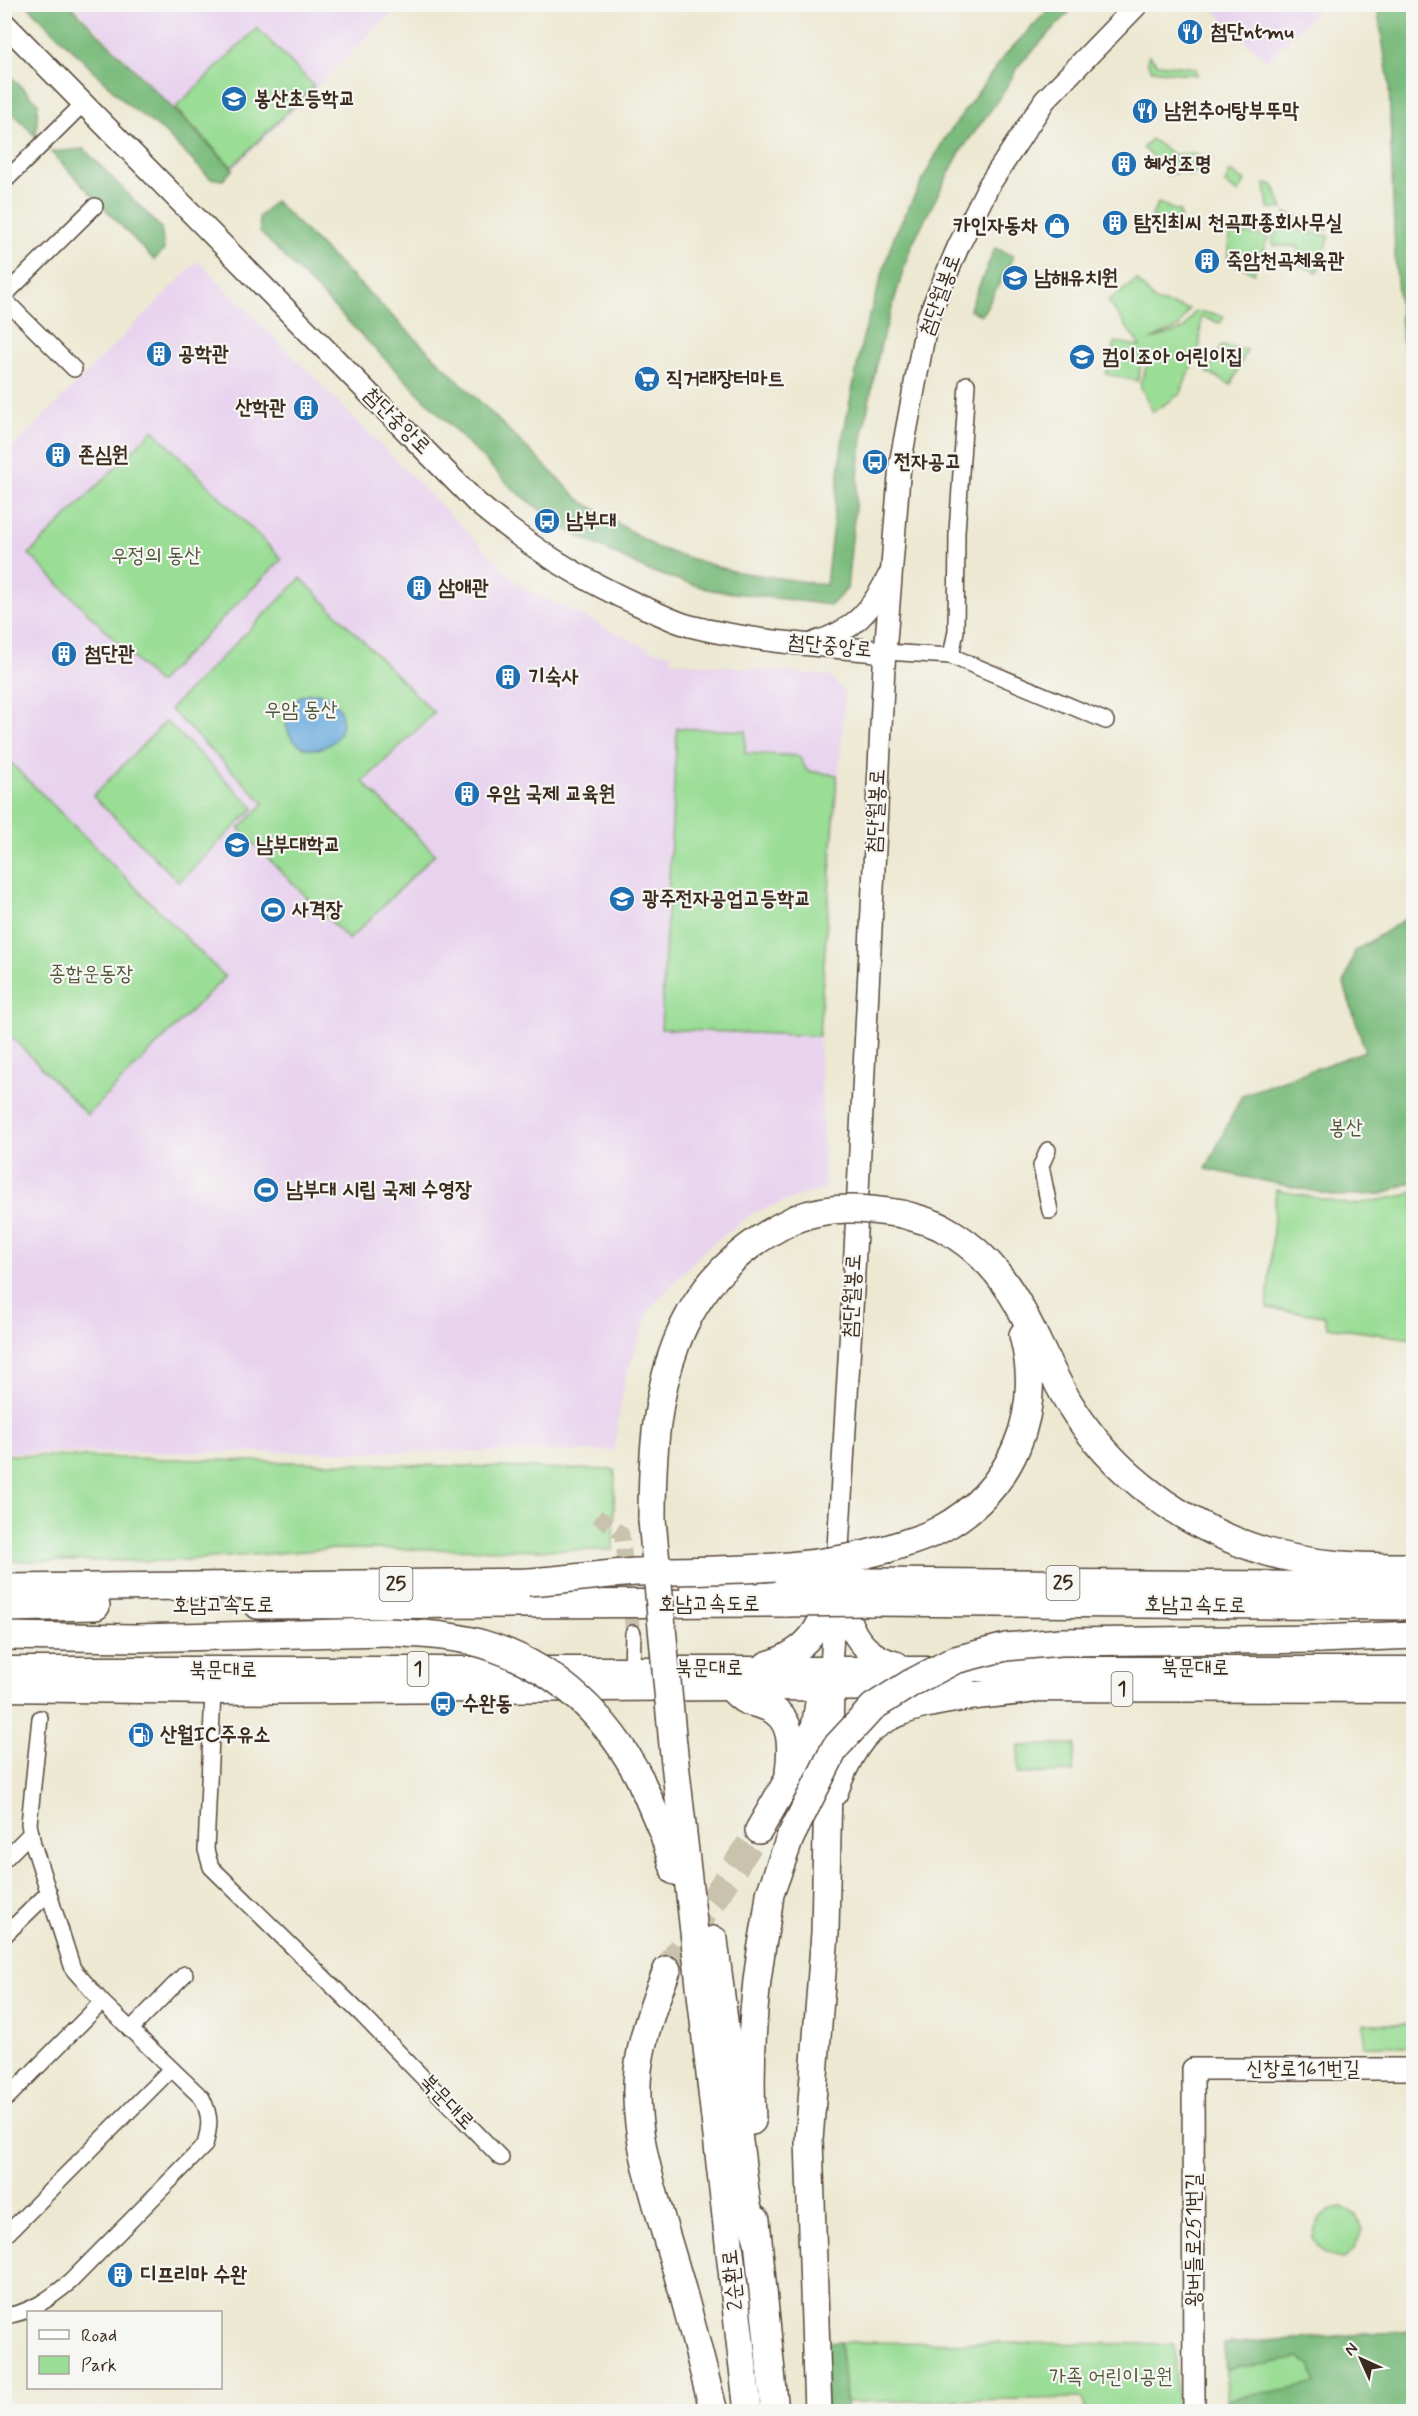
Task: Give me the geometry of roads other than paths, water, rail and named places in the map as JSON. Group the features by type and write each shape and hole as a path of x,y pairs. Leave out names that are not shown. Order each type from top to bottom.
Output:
{"highway":[{"path":"528,1582 635,1572 787,1568 832,1562 887,1549 939,1530 967,1512 987,1494 1002,1474 1017,1446 1027,1417 1030,1389 1029,1360 1023,1335 1014,1313 991,1281 972,1263 901,1221"},
{"path":"719,2148 681,1744 670,1535 669,1465 674,1412 694,1343 727,1289 756,1261 784,1242 811,1231 844,1224 901,1221 939,1226 984,1256 1001,1275 1022,1310 1046,1362 1070,1404 1091,1435 1144,1489 1221,1536 1266,1552 1330,1564 1413,1567"},
{"name":"호남고속도로","path":"4,1588 528,1582 787,1593 836,1577 870,1592 1413,1606"},
{"name":"호남고속도로","path":"4,1608 787,1593 1413,1586"},
{"path":"4,1636 135,1638 387,1632 457,1638 492,1646 551,1676 576,1695 612,1733 650,1799 674,1865 719,2148"},
{"path":"757,2238 751,2069 757,1981 770,1894 790,1838 835,1748 873,1707 911,1683 955,1660 1006,1647 1060,1642 1319,1640 1413,1635"},
{"path":"736,1678 743,1701 769,1707 783,1717 790,1736 792,1752 787,1782"},
{"path":"759,1830 795,1771 815,1728 819,1701 831,1678"},
{"path":"818,2412 810,2140 825,1933 831,1678"},
{"path":"829,1828 834,1792 841,1773 862,1737 877,1723 921,1704 1032,1689"},
{"path":"681,1744 747,2206 757,2238"},
{"path":"666,1970 644,2040 638,2072 638,2103 646,2167 675,2264 714,2412"},
{"name":"2순환로","path":"719,2148 748,2412"},
{"name":"2순환로","path":"757,2238 775,2412"}],"main road":[{"path":"836,1577 847,1616 861,1644 876,1657 887,1662 920,1668"},
{"path":"736,1678 788,1657 807,1642 822,1618 836,1577"},
{"name":"북문대로","path":"831,1678 920,1668 1413,1669"},
{"name":"북문대로","path":"4,1669 632,1669 736,1678"},
{"name":"북문대로","path":"4,1689 213,1692 736,1678 831,1678 1032,1689 1413,1690"}],"street":[{"name":"첨단월봉로","path":"831,1678 885,652 900,464 927,320 942,282 989,185 1045,100 1138,4"},
{"name":"첨단중앙로","path":"4,23 477,503 511,532 554,562 608,591 687,626 739,637 885,652"},
{"path":"6,176 84,103"},
{"path":"74,369 4,297 94,206"},
{"path":"951,656 956,631 957,532 967,384"},
{"path":"811,644 833,638 857,622 881,591 891,571"},
{"path":"885,652 951,656 1106,721"},
{"path":"1048,1150 1041,1166 1050,1211"},
{"path":"632,1669 633,1633"},
{"name":"북문대로","path":"213,1692 206,1850 211,1867 362,2015 501,2158"},
{"path":"4,2316 30,2310 49,2299 70,2282 205,2145 208,2132 209,2112 202,2098 102,2002 73,1969 29,1824 40,1718"},
{"path":"4,1860 31,1833"},
{"path":"4,1936 49,1892"},
{"path":"130,2030 185,1974"},
{"path":"4,2101 102,2002"},
{"path":"4,2237 171,2069"},
{"name":"신창로161번길","path":"1193,2069 1413,2069"},
{"name":"왕버들로251번길","path":"1193,2069 1194,2412"}],"water":[{"path":"308,693 320,693 334,701 342,715 340,732 334,741 320,749 308,749 291,737 286,727 286,715 298,698"}],"tunnel":[{"path":"597,1516 622,1534 633,1633"},
{"path":"667,1970 759,1830"}],"place":[{"name":"첨단ntmu","path":"1190,32"},
{"name":"봉산초등학교","path":"234,99"},
{"name":"남원추어탕부뚜막","path":"1145,111"},
{"name":"혜성조명","path":"1124,164"},
{"name":"탐진최씨 천곡파종회사무실","path":"1115,223"},
{"name":"카인자동차","path":"1057,226"},
{"name":"죽암천곡체육관","path":"1207,261"},
{"name":"남해유치원","path":"1015,278"},
{"name":"공학관","path":"159,354"},
{"name":"컴이조아 어린이집","path":"1082,357"},
{"name":"직거래장터마트","path":"647,379"},
{"name":"산학관","path":"306,408"},
{"name":"존심원","path":"58,455"},
{"name":"전자공고","path":"875,462"},
{"name":"남부대","path":"547,521"},
{"name":"삼애관","path":"419,588"},
{"name":"첨단관","path":"64,654"},
{"name":"기숙사","path":"508,677"},
{"name":"우암 국제 교육원","path":"467,794"},
{"name":"남부대학교","path":"237,845"},
{"name":"광주전자공업고등학교","path":"622,899"},
{"name":"사격장","path":"273,910"},
{"name":"남부대 시립 국제 수영장","path":"266,1190"},
{"name":"수완동","path":"443,1704"},
{"name":"산월IC주유소","path":"141,1735"},
{"name":"디프리마 수완","path":"120,2275"}],"park label":[{"name":"우정의 동산","path":"156,556"},
{"name":"우암 동산","path":"301,710"},
{"name":"종합운동장","path":"91,974"},
{"name":"봉산","path":"1346,1128"},
{"name":"가족 어린이공원","path":"1111,2377"}]}
